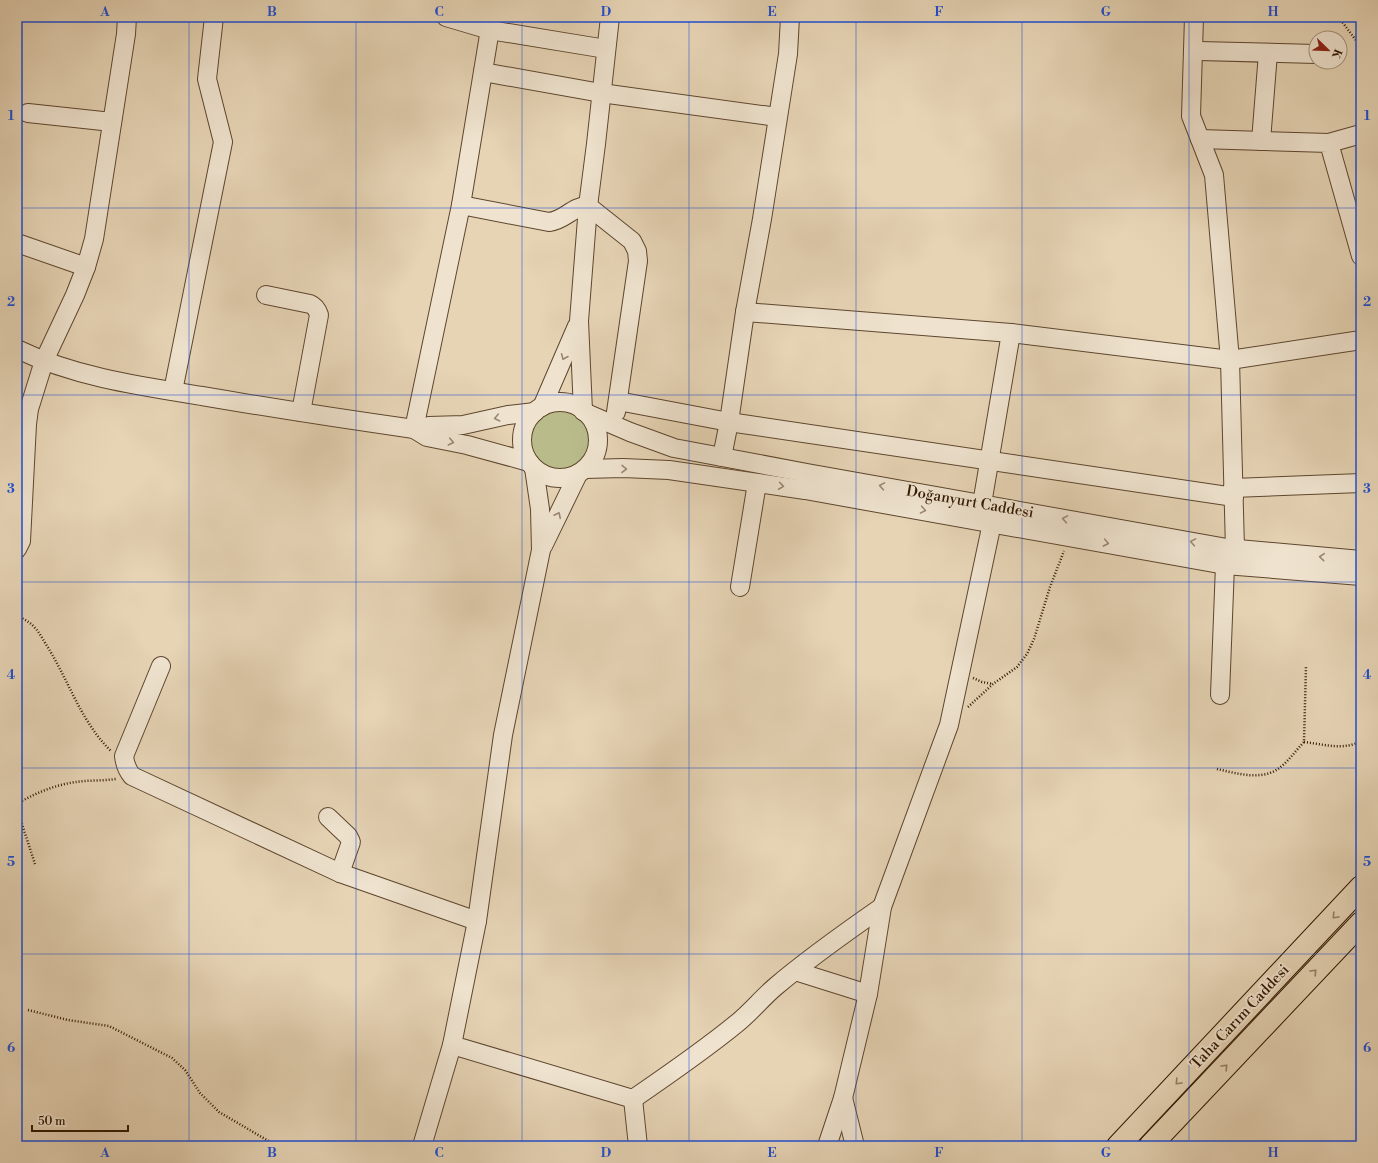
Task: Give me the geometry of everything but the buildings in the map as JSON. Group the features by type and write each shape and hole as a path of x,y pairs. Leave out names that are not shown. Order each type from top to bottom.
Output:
{"main road":[{"name":"Taha Carım Caddesi","path":"1118,1146 1361,887"},
{"name":"Taha Carım Caddesi","path":"1150,1146 1361,923"}],"street":[{"path":"17,549 21,541 28,416 44,361 63,322 86,267 94,239 127,17"},
{"path":"173,391 224,142 207,79 214,17"},
{"path":"446,17 491,23 606,49"},
{"path":"585,412 579,321 588,206 610,17"},
{"path":"722,457 729,422 745,312 762,219 788,54 790,17"},
{"path":"1194,17 1191,116 1214,175 1230,360 1235,549"},
{"path":"414,429 461,205 491,23"},
{"path":"1199,51 1308,54"},
{"path":"1260,141 1268,53"},
{"path":"483,72 601,93 777,117"},
{"path":"28,113 112,122"},
{"path":"1200,139 1329,143 1361,134"},
{"path":"1329,143 1361,256"},
{"path":"461,205 549,222 560,220 579,207 588,206 632,241 637,251 638,261 614,425"},
{"path":"17,243 86,267"},
{"path":"266,295 310,304 316,307 319,314 301,412"},
{"path":"745,312 1010,333 1230,360 1361,340"},
{"path":"539,410 579,321"},
{"path":"982,504 1010,333"},
{"path":"17,349 44,361 100,378 301,412 414,429 429,426 463,425 539,410"},
{"path":"618,401 729,422 989,460 1060,472 1234,493 1361,483"},
{"path":"422,1146 452,1045 477,921 504,735 541,550 540,509 532,465 523,448 522,440 526,424 539,410 549,404 565,403 573,405 585,412 595,426 598,441 594,456 582,471 541,550"},
{"name":"Doğanyurt Caddesi","path":"585,412 674,448 1235,549 1361,560"},
{"path":"414,429 426,437 474,447 532,465 548,476 556,478 571,477 582,471"},
{"name":"Doğanyurt Caddesi","path":"582,471 623,468 668,470 812,491 1224,565 1361,576"},
{"path":"740,587 757,483"},
{"path":"827,1146 843,1098 868,994 882,906 949,725 992,523"},
{"path":"1220,696 1224,565"},
{"path":"161,666 124,756 128,770 340,873 477,921"},
{"path":"328,817 348,836 351,842 340,873"},
{"path":"633,1099 697,1055 732,1028 775,987 824,948 882,906"},
{"path":"795,971 868,994"},
{"path":"452,1045 633,1099"},
{"path":"843,1098 855,1146"},
{"path":"633,1099 638,1146"}],"path":[{"path":"1340,17 1361,47"},
{"path":"949,725 993,684 1017,668 1027,654 1034,639 1050,587 1070,537"},
{"path":"17,616 26,620 35,628 52,655 81,710 99,740 128,770 103,781 76,782 49,788 17,804"},
{"path":"1217,769 1239,774 1262,775 1273,772 1283,766 1304,742 1306,666"},
{"path":"1304,742 1343,747 1354,745 1361,741"},
{"path":"17,808 35,864"},
{"path":"28,1010 68,1020 109,1026 172,1058 185,1070 200,1093 219,1112 277,1146"}],"green space":[{"path":"554,409 566,409 582,418 589,428 591,440 589,452 582,462 566,471 554,471 543,466 534,457 529,446 529,434 534,423 543,414"}]}
